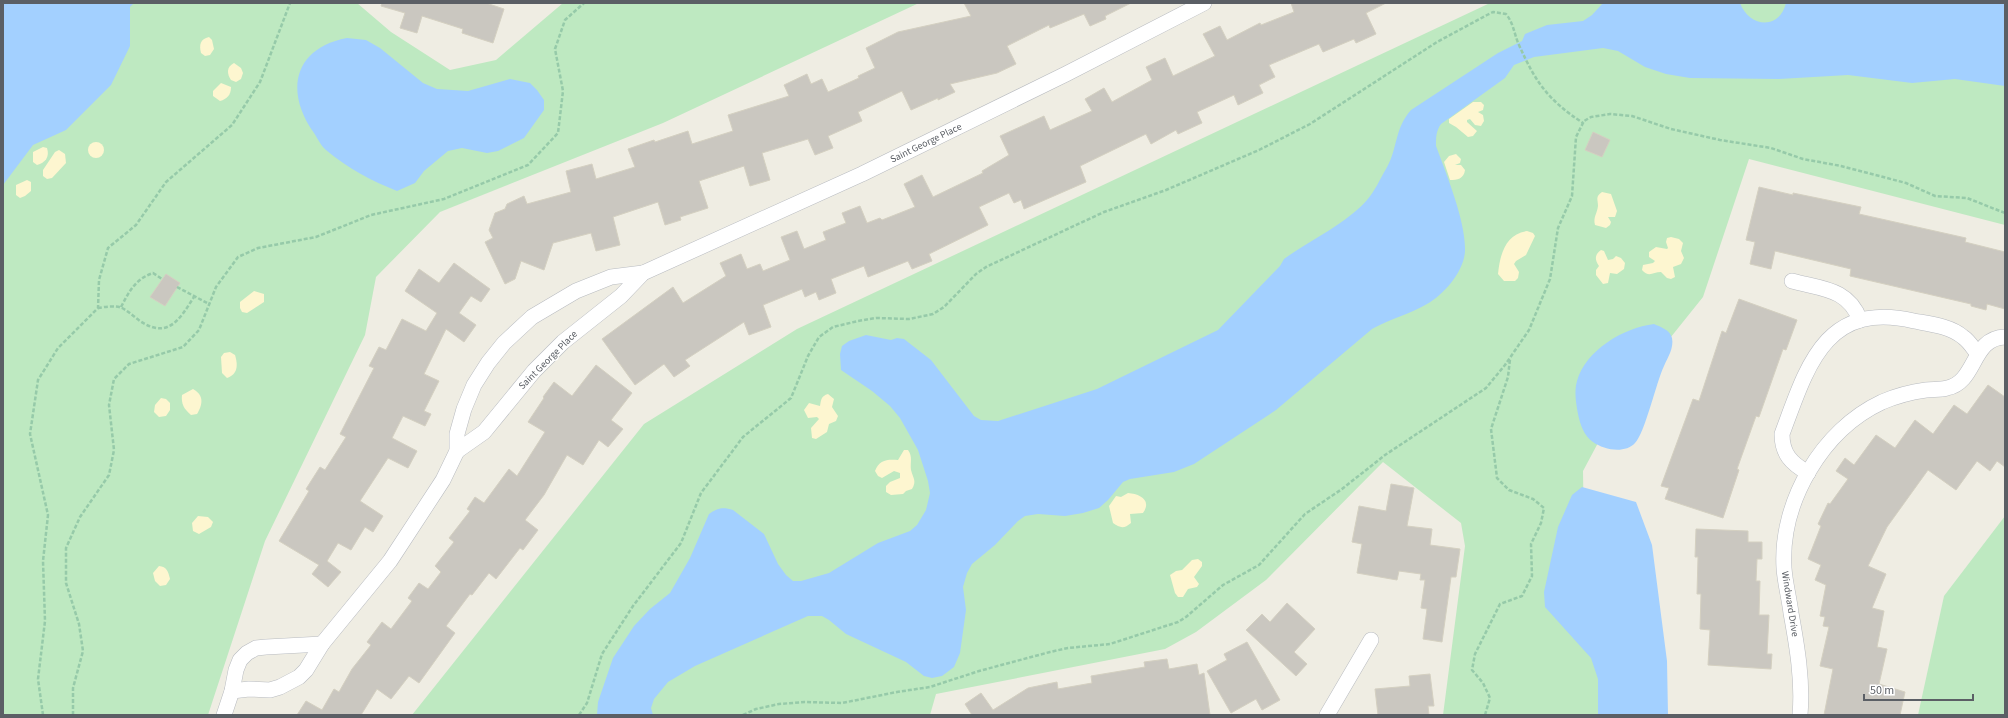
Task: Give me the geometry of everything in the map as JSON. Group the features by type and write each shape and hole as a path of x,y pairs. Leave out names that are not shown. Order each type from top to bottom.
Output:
{"street":[{"name":"Saint George Place","path":"232,691 249,689 270,690 290,683 306,670 322,644 390,561 443,480 457,451 457,434 464,409 474,386 496,353 522,325 554,303 576,291 611,277 643,274 869,171 1066,74 1204,3"},
{"name":"Saint George Place","path":"457,451 484,432 534,371 564,342 621,296 643,274"},
{"path":"1792,281 1840,294 1849,301 1856,310 1860,320"},
{"path":"1808,473 1792,463 1786,455 1782,445 1782,434 1806,370 1823,345 1838,331 1860,320 1891,316 1944,327 1963,337 1977,353"},
{"name":"Windward Drive","path":"1800,715 1801,688 1798,655 1786,589 1784,566 1785,541 1790,517 1798,493 1808,473 1820,454 1854,420 1883,402 1904,395 1926,390 1948,388 1958,384 1966,376 1977,353 1992,340 2005,337"},
{"path":"1327,715 1371,640"},
{"path":"224,715 232,691 236,670 240,660 247,653 256,648 322,644"}],"path":[{"path":"98,308 99,280 108,248 136,226 166,182 232,124 260,82 290,3"},
{"path":"73,715 73,688 83,651 79,624 66,583 66,548 80,517 108,475 114,450 109,405 114,379 129,364 183,347 199,330 216,287 238,257 258,248 316,237 371,215 444,198 528,165 558,133 563,91 555,50 565,20 584,3"},
{"path":"579,715 587,702 602,654 636,600 681,543 701,493 743,437 791,398 808,356 814,345 825,331 833,327 876,318 909,319 933,314 944,307 976,274 986,267 1104,212 1166,190 1288,136 1310,124 1432,45 1493,12 1506,14 1513,25 1516,38 1527,63 1543,91 1564,110 1582,123"},
{"path":"743,715 756,708 779,704 805,702 842,703 930,687 985,669 1050,652 1068,648 1110,644 1178,622 1186,617 1223,585 1259,565 1305,514 1342,489 1385,455 1486,388 1510,359 1529,330 1550,279 1558,228 1572,196 1576,137 1582,123 1599,114 1620,114 1632,116 1671,129 1713,139 1739,145 1764,147 1803,159 1841,166 1906,183 1935,196 1967,198 2005,213"},
{"path":"121,307 133,286 144,276 152,274 162,279"},
{"path":"177,287 209,304"},
{"path":"42,715 38,679 45,621 43,561 48,514 30,434 38,380 58,348 98,308 121,307 145,324 157,328 169,327 179,320 194,297"},
{"path":"1485,715 1490,698 1483,683 1472,670 1475,654 1500,604 1522,596 1532,576 1531,544 1541,523 1544,508 1533,499 1509,490 1497,478 1491,429 1508,377 1510,359"}],"green space":[{"path":"3,3 357,3 391,32 450,70 496,60 563,3 919,3 663,123 440,212 376,277 365,335 265,541 208,715 3,715"},
{"path":"1490,3 2005,3 2005,225 1749,159 1703,297 1622,398 1583,471 1585,608 1608,715 1443,715 1465,546 1461,523 1383,462 1266,580 1196,632 1165,649 936,694 930,715 412,715 644,424 797,329"},
{"path":"2005,516 2005,715 1918,715 1944,596"}],"sand":[{"path":"209,37 212,40 214,49 210,55 205,56 201,53 200,45 204,39"},
{"path":"234,63 241,68 243,73 241,79 236,82 231,80 228,73 228,69"},
{"path":"221,83 231,87 228,96 220,101 213,96 213,91"},
{"path":"1473,102 1481,102 1484,105 1483,110 1478,112 1483,115 1484,121 1481,126 1475,125 1470,119 1467,120 1467,122 1477,131 1473,136 1468,137 1449,123 1449,119"},
{"path":"96,142 102,144 104,150 102,156 96,158 90,156 88,150 90,144"},
{"path":"43,147 47,148 47,157 42,163 37,165 33,162 33,152"},
{"path":"59,150 65,154 66,163 52,178 47,179 43,176 43,170 55,152"},
{"path":"1456,154 1461,159 1460,163 1455,165 1461,165 1465,170 1462,177 1455,180 1450,180 1444,162 1449,156"},
{"path":"27,180 31,182 31,191 20,198 16,195 16,185"},
{"path":"1602,192 1611,194 1617,211 1615,217 1608,217 1611,222 1606,228 1595,225 1598,206 1597,200"},
{"path":"1527,231 1533,233 1535,236 1526,255 1514,264 1519,272 1518,278 1515,281 1504,281 1498,274 1500,260 1505,246 1513,236"},
{"path":"1671,237 1679,239 1683,243 1681,251 1684,258 1681,264 1673,267 1675,277 1671,279 1667,278 1661,272 1647,274 1644,272 1642,270 1643,265 1653,263 1655,261 1649,257 1649,252 1656,247 1667,249 1667,238"},
{"path":"1601,250 1604,251 1608,260 1613,259 1616,256 1621,258 1625,263 1624,269 1617,274 1610,273 1608,283 1603,284 1596,275 1596,270 1599,266 1596,256"},
{"path":"254,291 264,294 264,302 247,313 242,312 240,302"},
{"path":"230,352 235,355 237,366 235,372 227,378 222,373 221,357 224,353"},
{"path":"193,389 197,391 201,397 201,403 197,414 191,415 186,411 182,401 182,395"},
{"path":"828,394 834,399 832,407 838,416 836,421 829,424 827,432 816,439 812,438 811,428 819,419 817,417 808,418 804,410 809,403 820,406 823,397"},
{"path":"161,398 166,399 170,403 170,410 166,416 159,417 154,412 155,405"},
{"path":"904,450 908,450 910,455 914,484 912,489 903,494 891,495 886,492 886,486 890,482 900,478 900,473 894,471 882,478 878,476 875,471 881,462 898,460"},
{"path":"1128,493 1143,498 1146,505 1143,513 1130,514 1131,523 1124,527 1120,527 1113,523 1109,506 1116,496 1121,497"},
{"path":"198,516 208,517 213,522 211,527 199,534 193,531 192,523"},
{"path":"1198,559 1202,562 1202,566 1194,577 1199,584 1197,587 1188,589 1183,597 1178,597 1175,593 1170,575 1176,571 1182,570 1192,560"},
{"path":"159,566 165,568 169,574 170,579 166,585 160,586 155,581 153,573"}],"water":[{"path":"3,3 134,3 130,7 130,46 111,85 66,130 33,145 3,185"},
{"path":"1603,3 1740,3 1744,11 1750,17 1757,21 1771,22 1782,12 1786,3 2005,3 2005,86 1955,79 1912,83 1848,75 1779,79 1690,78 1666,74 1645,67 1618,51 1603,48 1534,57 1514,65 1505,78 1441,124 1437,132 1436,146 1450,183 1462,224 1465,248 1462,264 1458,272 1441,294 1434,300 1414,311 1372,329 1276,410 1194,464 1174,472 1130,479 1123,482 1099,508 1083,513 1065,516 1038,514 1025,516 1018,521 995,545 972,564 967,573 963,587 966,610 960,653 954,667 942,676 932,678 924,676 906,662 846,634 822,616 808,616 695,666 668,682 654,699 651,708 653,715 597,715 598,702 613,658 634,626 650,609 670,593 690,558 709,514 717,509 733,510 764,534 778,564 786,575 793,581 801,581 829,573 878,543 910,531 917,525 926,510 930,493 928,481 918,450 900,418 890,406 872,391 841,370 840,354 842,346 849,341 866,335 891,340 897,338 904,339 931,360 974,416 981,420 998,421 1097,389 1218,330 1280,266 1284,259 1349,217 1367,200 1386,169 1393,154 1402,124 1411,110 1498,53 1522,41 1525,34 1547,25 1583,21 1592,15"},
{"path":"347,38 366,40 380,48 423,83 437,89 468,91 510,79 530,83 544,100 544,110 524,138 498,151 487,153 462,148 448,151 424,171 415,183 397,191 360,174 342,163 326,150 305,117 299,102 297,87 299,74 305,61 315,51 329,43"},
{"path":"1654,324 1665,329 1671,335 1672,345 1639,438 1635,443 1626,449 1614,450 1598,445 1585,433 1581,426 1578,414 1576,389 1577,381 1582,370 1588,360 1607,342 1630,330"},
{"path":"1582,487 1636,502 1652,545 1667,661 1668,715 1598,715 1598,679 1591,658 1545,607 1544,592 1558,527 1572,495"}],"building":[{"path":"382,3 486,3 504,9 493,43 462,33 463,29 422,16 417,33 400,28 405,13 381,6"},
{"path":"964,3 1131,3 1105,16 1106,19 1090,26 1084,14 1050,28 1049,25 1007,46 1016,64 997,73 950,84 955,92 938,100 938,98 911,110 902,91 858,112 862,121 828,136 833,148 815,155 808,139 762,153 770,180 750,186 744,166 699,181 708,208 680,217 681,220 665,225 658,202 613,217 620,245 596,251 591,233 553,243 544,270 521,261 515,279 505,284 485,242 493,238 489,230 495,213 505,209 507,204 524,196 527,204 571,192 566,171 592,164 596,179 635,167 628,149 654,140 655,142 688,131 692,144 733,131 728,115 789,96 784,85 807,74 811,84 822,79 828,92 859,78 858,76 875,68 866,48 898,32 971,16"},
{"path":"1291,3 1386,3 1366,13 1376,34 1356,43 1354,39 1323,52 1319,44 1269,65 1275,77 1259,85 1263,93 1238,105 1234,95 1197,112 1202,123 1178,134 1176,130 1151,144 1146,134 1080,166 1086,182 1024,209 1021,200 1014,203 1009,193 979,207 988,225 929,254 932,261 912,269 908,261 868,277 864,266 831,279 836,293 819,300 816,292 805,297 802,289 763,305 771,327 749,335 744,322 685,360 690,366 674,377 664,364 635,385 602,339 673,287 683,303 726,276 720,263 741,254 747,269 760,264 763,271 790,260 781,237 797,231 804,249 826,240 823,232 846,223 842,213 860,206 867,223 880,218 882,220 915,207 904,184 922,175 933,197 983,173 982,171 1009,155 1000,136 1044,116 1050,130 1092,111 1085,99 1104,88 1112,102 1152,80 1146,67 1165,58 1173,76 1215,56 1203,34 1220,26 1227,40 1260,23 1261,25 1294,12"},
{"path":"1593,132 1610,140 1602,157 1585,150"},
{"path":"1759,187 1793,195 1793,193 1861,207 1859,214 1966,238 1965,242 2005,252 2005,309 1987,304 1986,310 1971,306 1971,304 1850,276 1851,269 1775,251 1771,269 1750,264 1755,242 1746,240"},
{"path":"454,263 490,289 481,302 471,296 459,313 476,325 464,342 446,329 424,374 439,381 424,411 431,414 425,426 403,416 392,438 417,451 408,468 388,458 360,501 383,516 373,532 365,527 351,550 338,543 327,561 341,572 328,587 312,574 319,565 279,541 309,491 306,489 320,467 325,470 346,437 340,434 374,368 369,366 379,347 386,350 402,319 426,331 437,313 405,291 419,269 439,283"},
{"path":"166,274 180,283 165,306 150,297"},
{"path":"1739,299 1797,320 1786,350 1783,349 1759,417 1756,416 1737,469 1739,470 1723,518 1665,499 1669,488 1661,486 1693,399 1699,401 1722,331 1726,333"},
{"path":"596,365 632,393 611,420 623,429 608,447 599,440 583,465 567,455 544,495 525,520 538,530 523,550 520,548 496,579 489,573 472,595 470,594 446,626 455,633 419,683 409,676 391,699 377,689 361,715 297,715 306,701 322,710 334,689 339,692 352,669 371,645 367,642 382,622 391,629 412,601 408,598 419,583 428,589 441,572 435,566 454,542 449,538 470,511 467,509 475,497 484,503 509,469 517,476 545,432 528,422 554,382 572,396"},
{"path":"1988,385 2005,397 2005,467 1997,461 1990,471 1977,461 1956,490 1928,470 1887,527 1868,566 1886,574 1872,608 1884,611 1877,647 1887,649 1879,684 1905,692 1900,715 1824,715 1833,669 1820,666 1829,627 1823,626 1825,617 1820,616 1826,585 1815,580 1821,565 1808,559 1821,526 1818,524 1828,503 1830,504 1848,479 1836,471 1845,458 1854,465 1876,435 1895,448 1915,420 1933,434 1954,405 1967,414"},
{"path":"1391,484 1414,488 1407,526 1432,529 1430,545 1460,549 1456,577 1451,577 1442,642 1423,639 1427,609 1421,608 1425,580 1420,580 1421,574 1399,571 1397,580 1357,573 1362,544 1352,542 1359,506 1386,511"},
{"path":"1696,529 1748,531 1748,542 1762,542 1762,559 1757,559 1756,581 1760,581 1759,615 1769,615 1767,654 1772,654 1771,669 1708,665 1710,630 1700,629 1701,594 1697,594 1698,557 1695,557"},
{"path":"1287,603 1315,629 1294,652 1307,664 1296,676 1246,630 1262,614 1270,622"},
{"path":"1247,642 1280,700 1262,710 1256,699 1231,713 1207,671 1227,660 1224,654"},
{"path":"1167,659 1169,669 1197,664 1199,675 1204,673 1210,715 972,715 965,704 981,693 993,710 1028,688 1057,682 1058,689 1092,683 1091,676 1145,667 1144,662"},
{"path":"1430,674 1434,706 1428,706 1429,715 1378,715 1375,689 1410,686 1409,676"}]}
